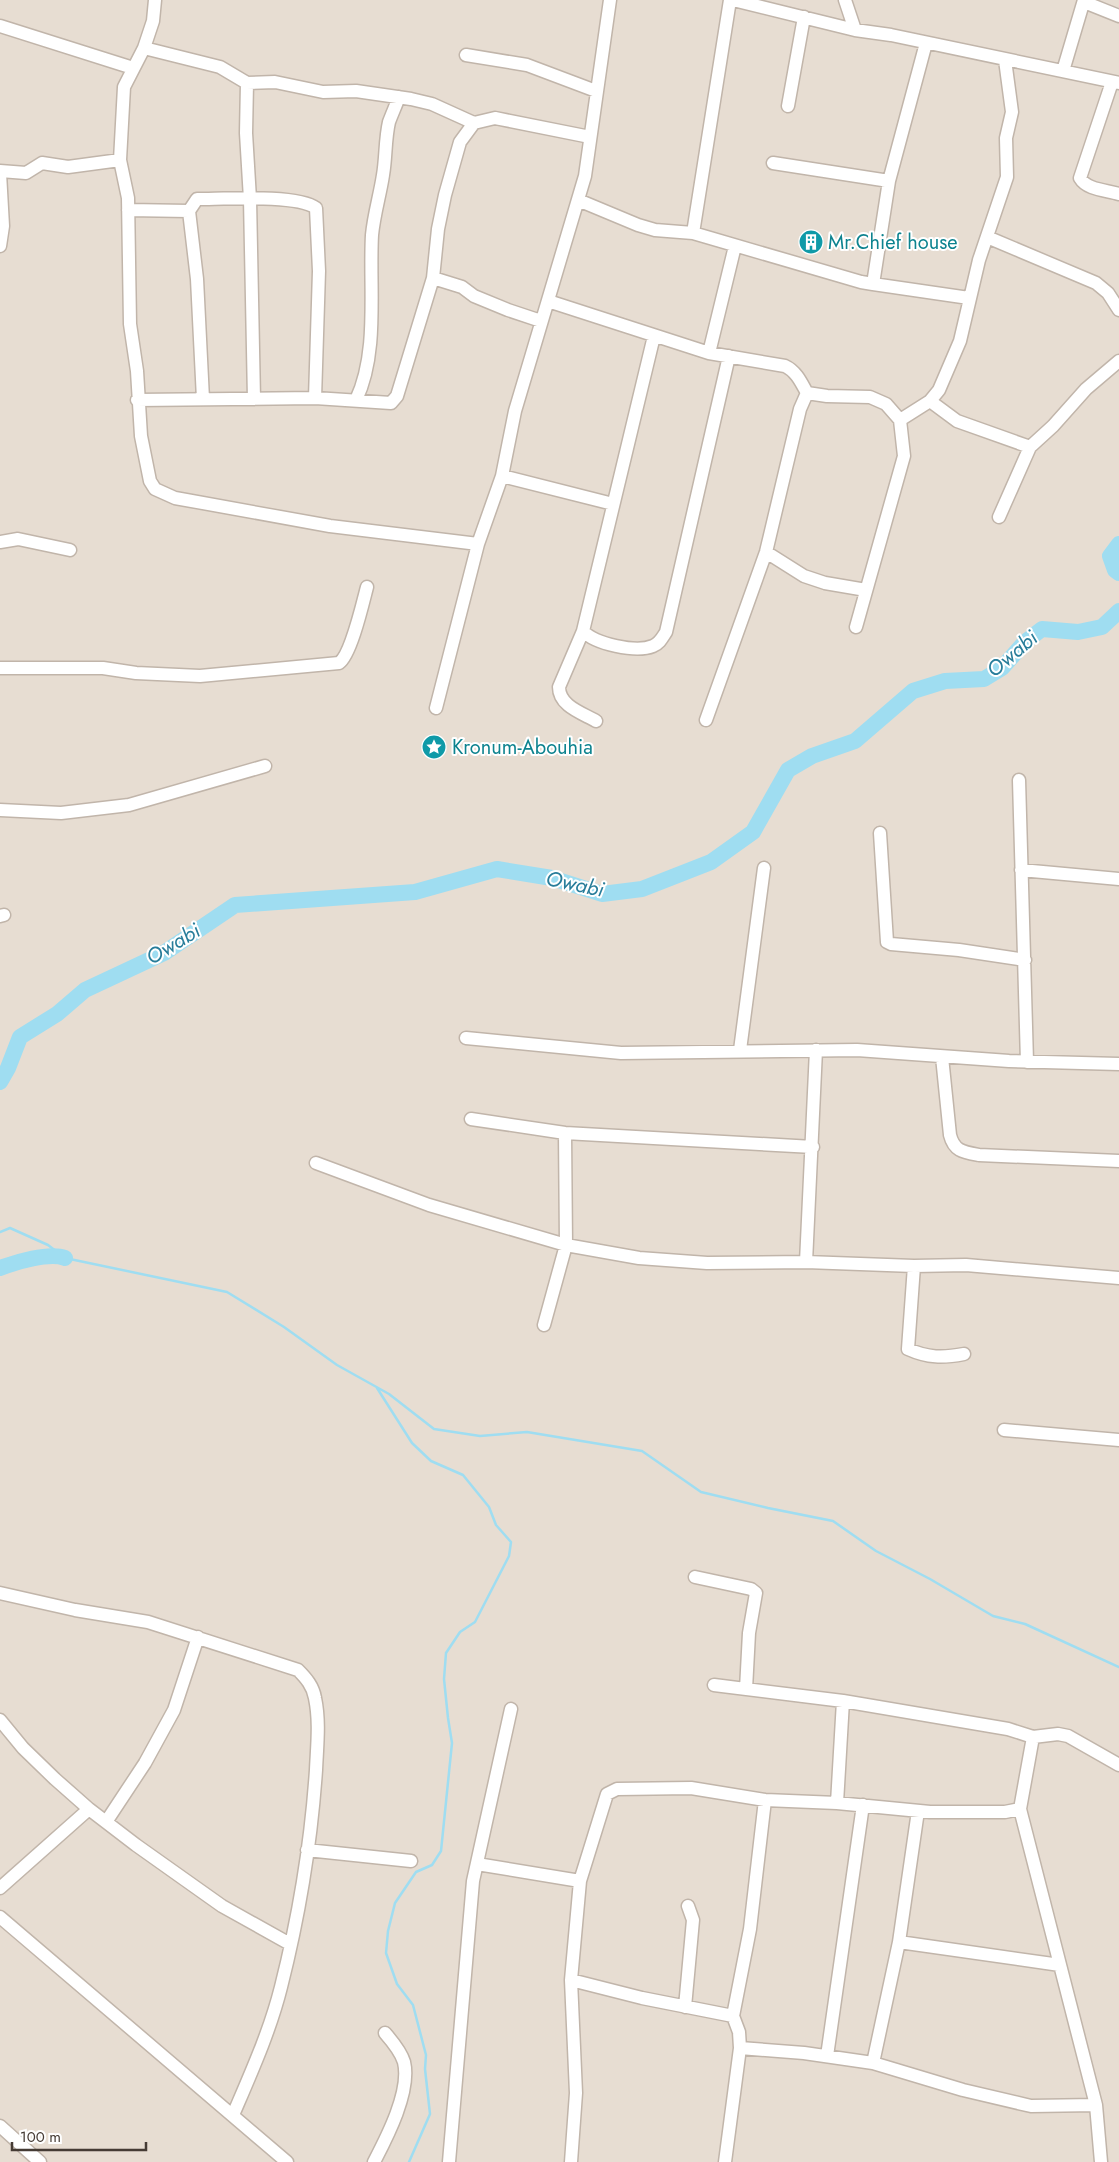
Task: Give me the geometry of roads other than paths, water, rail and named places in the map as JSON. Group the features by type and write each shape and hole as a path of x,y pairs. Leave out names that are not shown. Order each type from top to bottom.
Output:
{"street":[{"path":"155,0 153,21 144,48 132,68 124,87 120,160 128,198 130,324 137,371 137,400 141,436 150,481 155,489 176,498 330,526 478,544"},
{"path":"436,708 478,544 502,476 515,411 587,167 596,90 604,53 605,27 610,0"},
{"path":"694,233 732,0 855,30 891,35 1115,82 1080,178 1083,183 1119,194"},
{"path":"845,0 855,30"},
{"path":"1063,70 1084,1 1119,16"},
{"path":"788,106 804,17"},
{"path":"0,26 132,68"},
{"path":"872,284 889,181 926,43"},
{"path":"144,48 220,67 247,83 275,82 323,92 356,91 399,97 432,104 474,122 495,118 590,137"},
{"path":"466,55 528,65 596,90"},
{"path":"900,420 930,401 945,380 960,341 979,260 1007,177 1006,138 1012,112 1005,60"},
{"path":"247,83 246,133 250,199 254,399"},
{"path":"356,400 368,362 372,294 372,235 376,205 383,176 389,122 399,97"},
{"path":"137,400 314,398 391,403 396,399 433,278 437,238 460,142 474,122"},
{"path":"0,246 3,226 0,172 26,173 37,165 46,162 68,167 120,160"},
{"path":"773,163 889,181"},
{"path":"203,399 197,279 189,211 197,198 293,201 311,204 316,208 319,271 314,398"},
{"path":"578,200 638,225 655,230 694,233 860,282 969,298"},
{"path":"128,210 189,211"},
{"path":"988,237 1096,283 1108,293 1119,310"},
{"path":"709,353 735,246"},
{"path":"433,278 462,287 474,296 508,310 542,320"},
{"path":"548,301 709,353 785,366 797,375 807,393"},
{"path":"596,721 565,703 560,695 560,687 583,631 654,336"},
{"path":"583,631 588,636 604,643 631,649 650,647 659,642 666,632 730,356"},
{"path":"998,517 1030,447 1086,389 1119,361"},
{"path":"807,393 827,396 870,397 886,404 900,420 904,456 856,627"},
{"path":"706,720 766,552 800,409 807,393"},
{"path":"930,401 957,421 1030,447"},
{"path":"502,476 613,504"},
{"path":"0,542 18,539 70,550"},
{"path":"766,552 804,576 825,583 866,590"},
{"path":"0,668 103,668 136,673 200,676 339,663 343,660 351,642 367,587"},
{"path":"0,810 61,813 129,805 266,766"},
{"path":"1019,780 1027,1062"},
{"path":"880,833 887,942 1025,960"},
{"path":"740,1050 764,868"},
{"path":"1021,870 1119,879"},
{"path":"466,1038 621,1053 857,1050 1027,1062 1119,1064"},
{"path":"806,1262 813,1147 816,1050"},
{"path":"942,1057 950,1135 952,1144 956,1149 979,1154 1119,1161"},
{"path":"471,1119 565,1133 813,1147"},
{"path":"544,1325 566,1246 565,1133"},
{"path":"316,1163 429,1205 566,1246 640,1258 707,1263 806,1262 914,1266 966,1264 1119,1278"},
{"path":"914,1266 908,1349 932,1357 943,1358 964,1354"},
{"path":"1004,1430 1119,1440"},
{"path":"695,1577 752,1589 756,1593 749,1633 746,1689"},
{"path":"0,1592 75,1610 148,1622 298,1670 309,1680 315,1697 318,1727 313,1810 301,1891 281,1987 234,2115"},
{"path":"106,1822 146,1763 174,1710 198,1637"},
{"path":"714,1685 843,1701 1008,1729 1033,1737 1058,1734 1078,1739 1099,1755 1119,1765"},
{"path":"837,1803 843,1701"},
{"path":"449,2162 473,1881 511,1709"},
{"path":"0,1720 23,1748 89,1809 222,1906 290,1944"},
{"path":"1033,1737 1020,1809 1096,2105 1101,2162"},
{"path":"570,2162 576,2093 571,1980 580,1882 607,1794 617,1789 691,1788 765,1800 837,1803 918,1811 1005,1812 1020,1809"},
{"path":"725,2162 740,2048 739,2032 732,2016 750,1929 765,1800"},
{"path":"827,2056 863,1806"},
{"path":"0,1888 89,1809"},
{"path":"873,2063 899,1942 918,1811"},
{"path":"307,1850 411,1861"},
{"path":"477,1864 580,1882"},
{"path":"685,2007 693,1920 688,1906"},
{"path":"0,1917 50,1962 234,2115 283,2161"},
{"path":"899,1942 1060,1965"},
{"path":"571,1980 642,1998 732,2016"},
{"path":"374,2162 384,2142 404,2087 404,2061 385,2032"},
{"path":"740,2048 827,2056 873,2063 1011,2102 1050,2107 1096,2105"},
{"path":"0,2126 40,2162"}],"waterway":[{"name":"Owabi","path":"1119,544 1110,556 1115,570 1119,573"},
{"name":"Owabi","path":"0,1082 8,1068 20,1037 57,1014 85,990 164,953 235,905 415,892 497,869 552,878 602,894 642,889 711,862 753,832 788,770 812,756 855,741 913,691 945,681 984,679 1002,668 1025,642 1042,629 1078,632 1102,627 1119,611"},
{"path":"0,1232 10,1228 48,1245 65,1258 227,1292 284,1327 337,1365 389,1394 434,1429 480,1436 527,1432 642,1451 701,1492 833,1521 876,1551 930,1579 993,1616 1025,1624 1119,1667"},
{"path":"0,1268 42,1257 58,1256 65,1258"},
{"path":"377,1388 412,1443 431,1461 463,1475 489,1507 496,1525 511,1542 509,1556 475,1622 460,1632 446,1653 444,1679 452,1743 441,1851 432,1865 416,1872 395,1903 388,1931 386,1953 397,1984 413,2005 426,2055 425,2069 430,2114 409,2162"}],"place":[{"name":"Mr.Chief house","path":"811,242"},
{"name":"Kronum-Abouhia","path":"434,747"}]}
